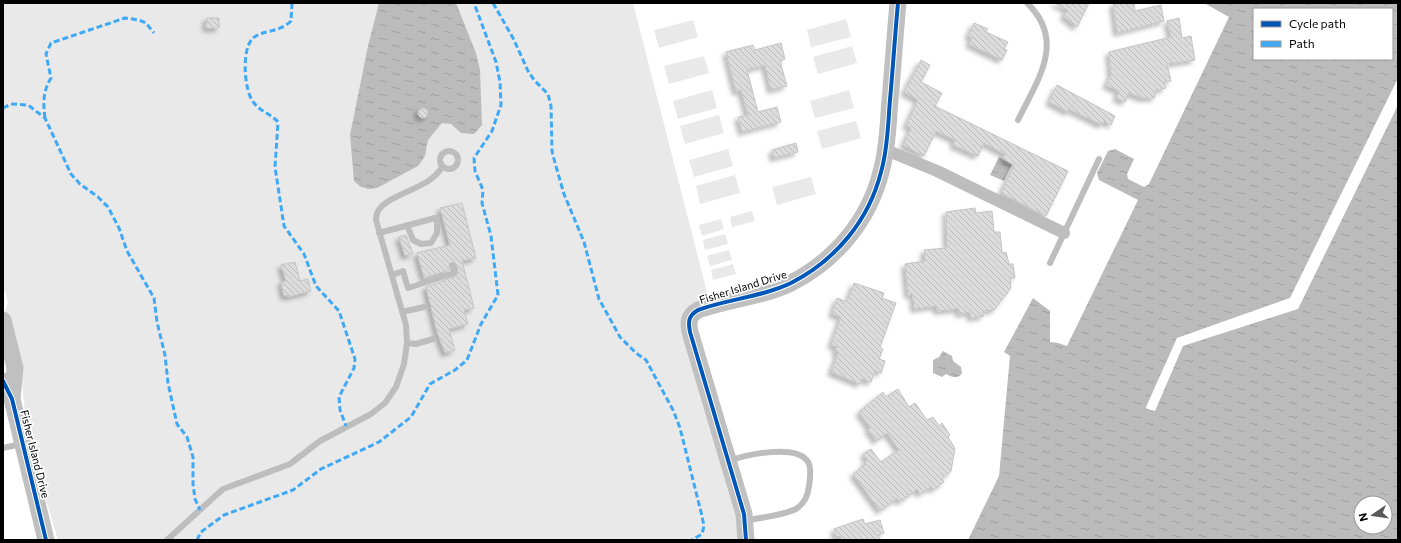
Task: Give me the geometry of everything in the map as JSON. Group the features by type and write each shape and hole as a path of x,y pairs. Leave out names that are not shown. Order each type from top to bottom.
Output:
{"street":[{"name":"Fisher Island Drive","path":"746,540 746,520 690,332 688,324 689,317 694,312 702,308 789,284 814,269 831,256 853,232 870,203 882,171 886,150 898,3"},
{"path":"886,150 924,165 1064,233"},
{"name":"Fisher Island Drive","path":"3,320 7,350 15,368 11,404"},
{"name":"Fisher Island Drive","path":"3,381 23,443 47,537"}],"lane":[{"path":"1018,120 1042,70 1047,49 1047,36 1042,23 1027,3"},
{"path":"1050,263 1099,159"},
{"path":"167,540 223,489 290,464 320,441 371,414 385,403 396,387 404,364 407,343 406,325 376,220 378,211 385,204 433,179 442,167"},
{"path":"379,233 408,225 437,218 437,233 431,243 421,244 413,240 408,225"},
{"path":"392,274 403,271 408,288 451,274 454,272 453,266"},
{"path":"402,312 424,307"},
{"path":"407,343 416,344 433,339"},
{"path":"3,448 23,443"},
{"path":"728,461 753,454 775,452 798,455 806,460 809,466 808,492 800,506 790,511 746,520"}],"shaded area":[{"path":"3,3 633,3 709,300 689,307 683,312 682,322 737,503 741,540 58,540 30,446 26,424 22,380 5,311 8,302 3,285"},
{"path":"846,19 851,37 811,47 807,30"},
{"path":"693,20 698,37 659,48 654,30"},
{"path":"852,46 857,63 818,74 813,57"},
{"path":"704,56 709,73 669,84 664,66"},
{"path":"712,90 717,108 678,119 673,101"},
{"path":"849,90 854,108 815,118 810,101"},
{"path":"719,115 724,133 685,144 680,126"},
{"path":"856,121 861,138 822,149 817,131"},
{"path":"728,149 733,166 694,177 689,160"},
{"path":"735,175 740,193 700,204 696,186"},
{"path":"811,177 816,194 777,205 772,187"},
{"path":"752,211 755,221 732,227 730,217"},
{"path":"721,219 724,229 702,236 699,225"},
{"path":"725,234 728,244 705,250 703,240"},
{"path":"729,250 732,260 710,266 707,256"},
{"path":"733,264 736,274 713,280 711,270"}],"water":[{"path":"379,3 456,3 476,53 480,70 482,125 474,134 461,133 451,124 442,123 428,140 425,156 418,166 377,188 369,189 361,187 354,181 350,135 368,46"},
{"path":"1204,3 1398,3 1398,540 968,540 999,476 1010,356 1004,352 1033,298 1050,311 1050,342 1067,346 1138,200 1099,180 1097,173 1108,151 1115,149 1134,159 1127,174 1128,179 1144,187 1149,184 1229,17"},
{"path":"999,157 1012,164 1004,181 990,175"},
{"path":"943,351 952,356 953,361 961,367 962,373 959,377 953,377 946,374 942,377 933,373 933,360 939,357"}],"pier":[{"path":"1398,78 1398,105 1298,309 1183,346 1155,411 1147,409 1146,407 1177,338 1290,298"}],"building":[{"path":"1054,3 1089,3 1077,27 1063,16 1068,10"},
{"path":"1113,3 1134,3 1135,11 1161,5 1164,21 1117,33"},
{"path":"207,18 219,18 219,28 206,28"},
{"path":"1179,18 1182,38 1191,36 1195,60 1167,64 1171,81 1164,82 1166,88 1155,91 1155,98 1142,98 1129,93 1125,102 1116,98 1119,91 1106,85 1111,75 1109,52 1171,37 1167,21"},
{"path":"974,23 988,29 986,32 1008,42 1004,49 1007,50 1002,60 969,44 972,38 968,36"},
{"path":"781,43 785,59 780,61 787,86 771,90 765,65 747,70 758,112 777,107 781,122 742,132 738,117 748,115 741,90 736,92 726,52 753,45 755,50"},
{"path":"921,60 930,65 921,82 942,93 935,106 1068,171 1046,216 1001,193 1014,165 1003,159 1005,154 984,143 978,156 953,145 955,140 936,131 924,156 903,145 911,128 906,125 918,100 904,92"},
{"path":"1057,85 1115,116 1111,125 1104,121 1102,125 1069,109 1068,112 1049,102"},
{"path":"421,108 425,108 427,109 427,117 421,118 418,115 418,111"},
{"path":"796,143 798,152 774,158 772,150"},
{"path":"462,203 476,258 462,261 474,308 464,310 468,324 449,329 455,350 445,353 437,332 426,287 456,276 458,272 457,265 452,262 449,265 449,270 424,278 417,253 450,245 440,208"},
{"path":"975,208 976,213 992,211 994,232 1000,232 1002,253 1006,252 1009,264 1013,264 1015,278 1010,278 1011,288 994,310 983,311 984,316 971,318 970,312 959,314 959,309 937,311 936,306 914,309 913,294 908,295 905,264 925,261 924,250 947,248 946,212"},
{"path":"406,235 413,254 405,256 399,237"},
{"path":"295,262 300,281 308,279 311,291 288,297 288,295 284,296 281,282 286,281 281,265"},
{"path":"854,283 884,293 882,298 896,303 880,347 883,349 879,359 885,361 881,373 875,371 871,382 862,379 860,384 831,372 838,353 835,352 837,347 831,345 841,317 832,314 837,298 847,302"},
{"path":"898,389 909,407 915,403 927,420 933,417 939,426 942,423 950,435 948,437 955,448 951,471 942,479 944,482 933,490 931,487 920,494 917,489 900,502 897,498 880,511 853,474 865,465 864,463 868,460 863,454 871,449 881,462 899,450 887,433 876,441 868,429 870,428 859,412 883,392 886,397"},
{"path":"863,519 865,524 880,520 884,533 878,535 880,540 841,540 840,536 836,537 834,529"}],"marked path":[{"path":"292,3 291,21 281,28 257,35 249,44 245,60 246,80 248,90 254,103 278,122 275,167 284,226 304,254 316,286 339,311 355,359 354,368 339,397 340,410 346,426"},
{"path":"197,540 201,532 224,515 293,490 321,469 379,442 411,417 430,384 455,370 467,360 481,324 498,295 491,236 482,203 483,190 475,171 474,158 492,131 501,105 500,82 496,62 474,3"},
{"path":"493,3 513,38 528,71 534,80 548,94 551,106 552,151 564,194 584,242 599,299 620,337 636,353 646,360 673,410 680,428 704,526 702,534 692,540"},
{"path":"45,118 44,97 46,88 51,78 46,54 51,43 125,18 139,20 146,23 154,33"},
{"path":"3,108 11,104 28,105 45,118 71,174 80,184 98,197 108,207 119,228 127,251 154,298 157,322 165,355 168,383 177,424 187,437 193,457 193,484 195,499 200,510"}],"cycle path":[{"path":"746,540 744,514 690,332 690,320 692,315 698,310 768,292 791,283 807,274 836,250 859,222 876,190 885,154 898,3"},
{"path":"3,381 12,399 46,540"}]}
